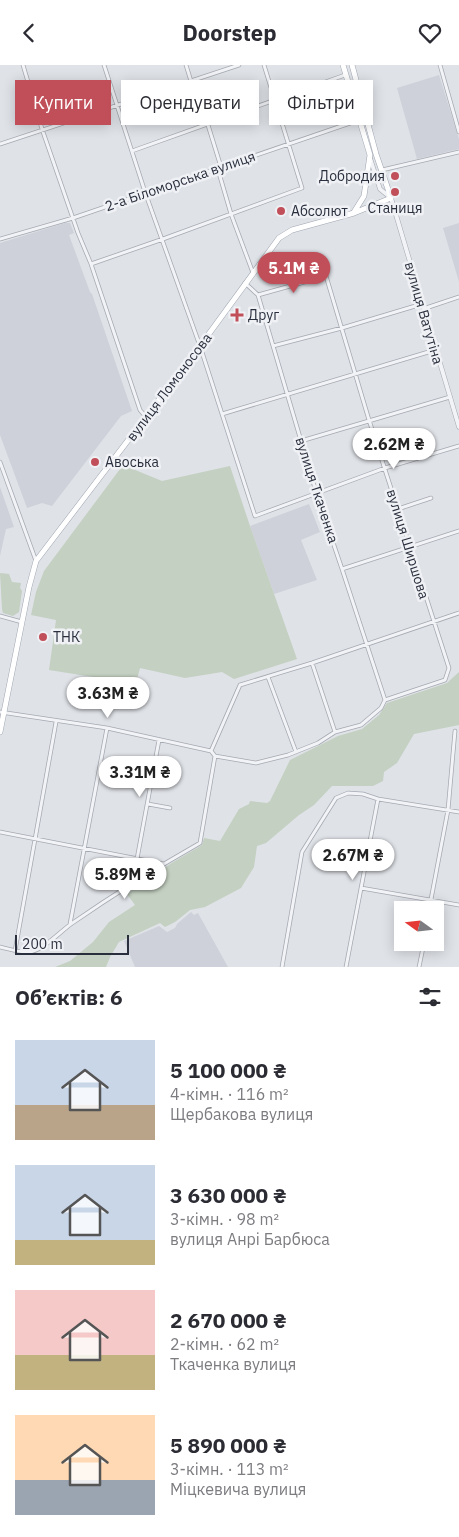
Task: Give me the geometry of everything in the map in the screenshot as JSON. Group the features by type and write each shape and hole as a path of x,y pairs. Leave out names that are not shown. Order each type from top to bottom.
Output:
{"main road":[{"name":"вулиця Ватутіна","path":"343,65 348,80"},
{"name":"вулиця Ватутіна","path":"352,65 391,198"},
{"name":"вулиця Ватутіна","path":"361,125 370,155"},
{"path":"354,213 364,196 370,155"},
{"name":"вулиця Ломоносова","path":"0,732 2,712 36,561 147,417 274,244 285,233 302,226 354,213 391,198"}],"street":[{"path":"23,65 72,218 91,264 140,410 147,417"},
{"path":"104,65 145,193 200,346 255,516 384,469 459,446"},
{"path":"186,65 191,80"},
{"path":"194,80 239,65"},
{"path":"264,65 269,81"},
{"path":"440,65 459,132"},
{"path":"330,80 346,74"},
{"path":"0,144 121,104"},
{"path":"132,151 208,125 221,167 220,173 231,214 253,274"},
{"path":"91,264 302,188 282,125"},
{"name":"2-а Біломорська вулиця","path":"0,239 72,218 344,125"},
{"path":"382,171 459,152"},
{"name":"вулиця Ватутіна","path":"370,155 380,189 391,198 459,427"},
{"name":"вулиця Ширшова","path":"258,295 326,276 384,469 449,668 445,680 384,700"},
{"name":"вулиця Ткаченка","path":"246,283 258,295 300,441 384,700"},
{"path":"423,309 459,297"},
{"path":"273,346 422,304"},
{"path":"222,414 435,350"},
{"path":"300,441 450,397"},
{"path":"0,462 36,561"},
{"path":"398,509 431,498"},
{"path":"342,569 459,531"},
{"path":"211,751 240,685 367,645 459,613"},
{"path":"0,616 22,622"},
{"path":"312,663 335,733"},
{"path":"268,677 296,752"},
{"path":"2,712 107,728 211,751 215,756 256,763 296,752 318,743 335,733 361,725 381,708 384,700"},
{"path":"15,951 56,721"},
{"path":"70,925 107,728"},
{"path":"431,899 448,810 455,731"},
{"path":"137,859 159,740"},
{"path":"0,947 30,952 39,949 70,925 200,843 215,756"},
{"path":"282,967 302,852 336,798 348,793 459,812"},
{"path":"346,967 378,799"},
{"path":"148,804 170,808"},
{"path":"0,832 164,864"},
{"path":"361,888 459,905"},
{"path":"419,967 422,951"}],"shaded area":[{"path":"439,75 459,139 459,149 417,159 397,88"},
{"path":"70,223 74,233 69,235 92,294 132,411 121,416 52,506 42,503 27,508 0,435 0,243"},
{"path":"459,223 459,282 443,228"},
{"path":"0,487 14,527 6,529 0,556"},
{"path":"309,504 320,532 301,540 317,580 274,594 250,526"},
{"path":"191,912 194,915 198,913 228,967 135,967 124,941 159,926 167,932 175,928"}],"green space":[{"path":"123,465 162,481 230,466 297,659 234,679 222,672 185,678 140,668 135,687 106,679 49,670 56,620 31,615 36,592 44,571"},
{"path":"0,573 9,574 12,582 21,583 20,588 22,591 19,612 13,616 3,613"},
{"path":"459,672 459,725 414,734 397,763 384,772 383,781 373,786 332,786 314,805 266,843 257,846 254,867 241,888 205,907 190,910 165,927 160,923 119,942 106,967 55,967 70,961 93,942 109,922 135,905 127,894 170,864 202,845 204,838 220,841 239,809 249,804 250,801 267,803 270,801 290,760 338,736 362,729 379,715 387,703 447,683"}],"place":[{"name":"Добродия","path":"395,176"},
{"name":"Станиця","path":"395,192"},
{"name":"Абсолют","path":"281,211"},
{"name":"Друг","path":"237,315"},
{"name":"Авоська","path":"95,462"},
{"name":"ТНК","path":"43,637"}]}
